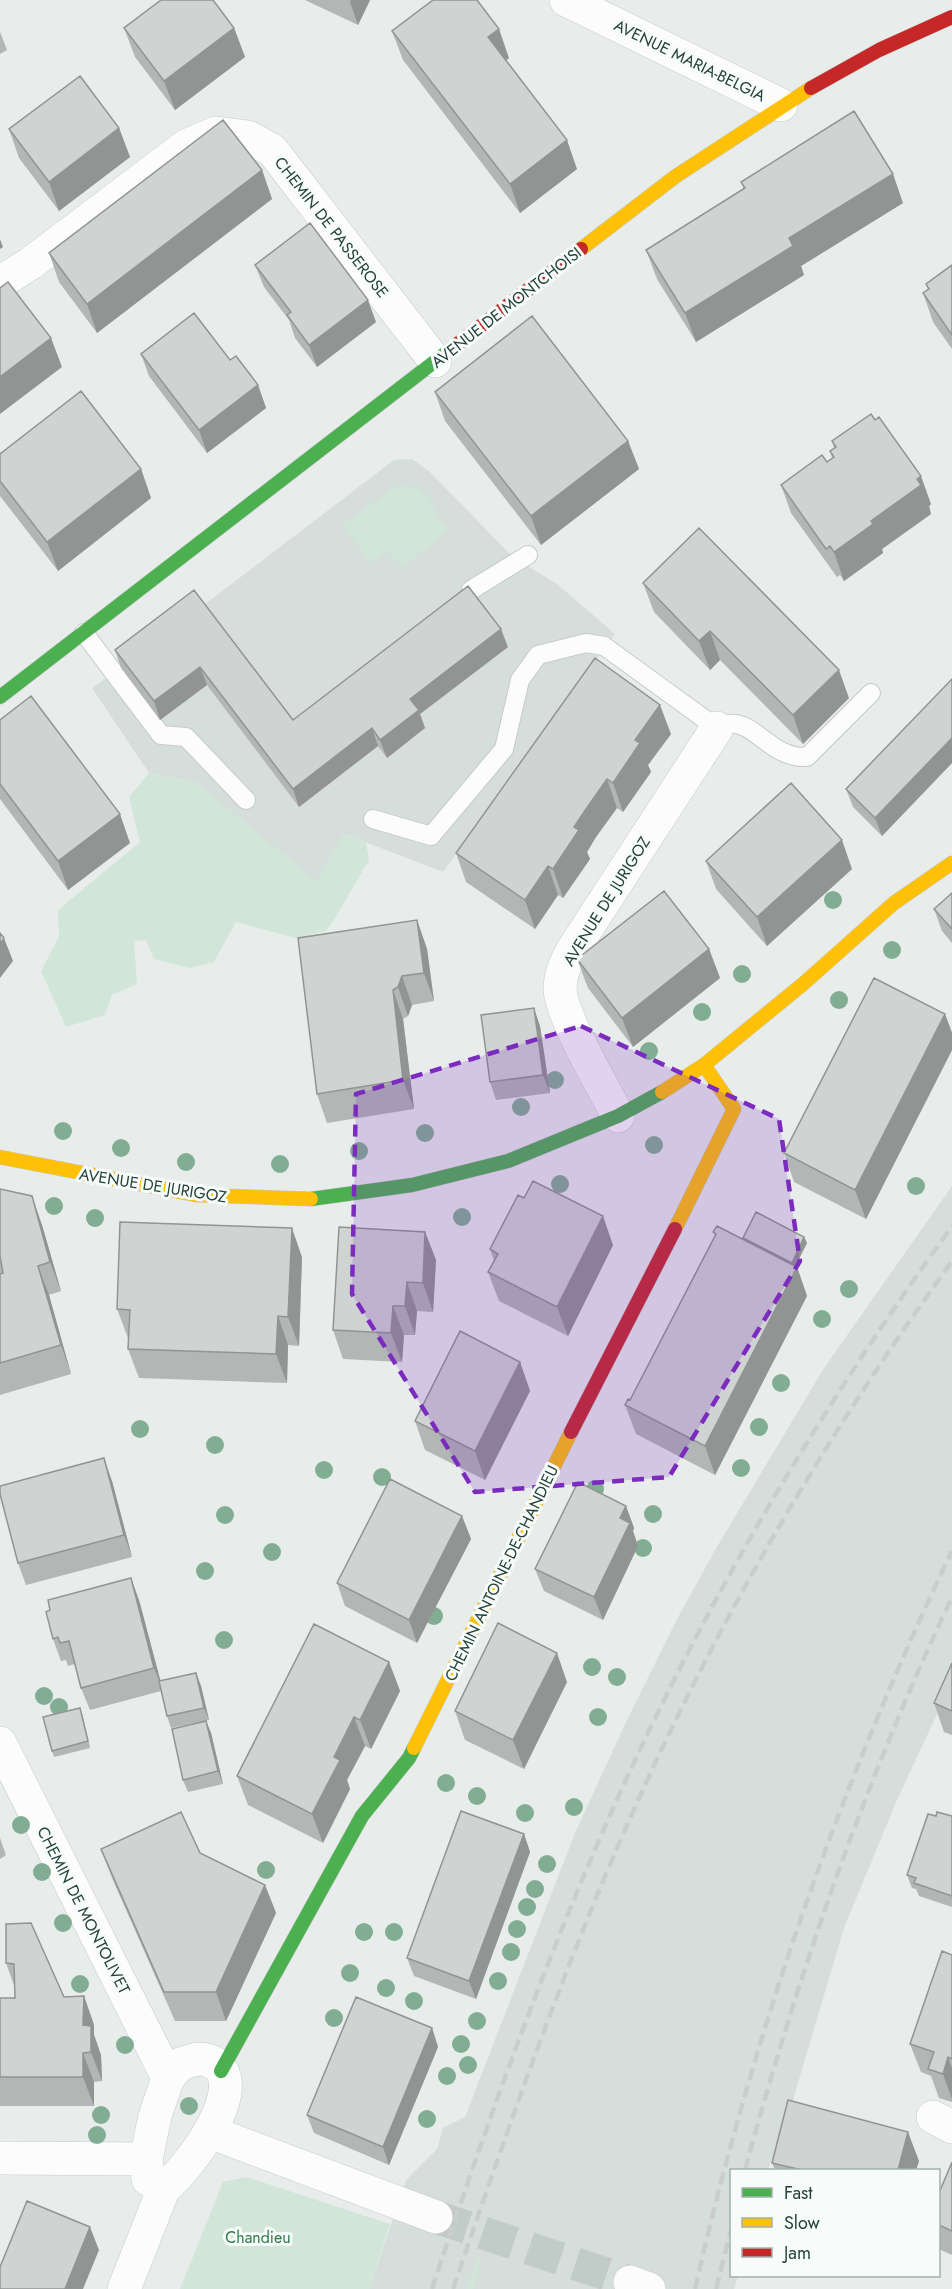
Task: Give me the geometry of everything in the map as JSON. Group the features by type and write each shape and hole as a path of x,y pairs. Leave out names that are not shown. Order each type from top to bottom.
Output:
{"street":[{"name":"AVENUE MARIA-BELGIA","path":"566,0 781,105"},
{"name":"AVENUE DE MONTCHOISI","path":"0,697 676,176 781,105 909,35 952,17"},
{"name":"CHEMIN DE PASSEROSE","path":"0,283 31,263 186,146 216,133 248,137 272,150 435,361"},
{"name":"AVENUE DE JURIGOZ","path":"618,1116 571,1023 560,992 562,971 572,951 717,728"},
{"name":"AVENUE DE JURIGOZ","path":"0,1157 196,1195 312,1199 412,1185 508,1161 618,1116 668,1089 704,1065 803,984 894,903 952,862"},
{"name":"CHEMIN ANTOINE-DE-CHANDIEU","path":"221,2071 362,1816 409,1758 571,1432 714,1153 734,1109 704,1065"},
{"name":"CHEMIN DE MONTOLIVET","path":"0,1743 168,2078"},
{"path":"124,2289 164,2188 182,2172 199,2151 220,2108 226,2085 221,2071 211,2061 197,2058 180,2064 168,2078 155,2116 146,2159 148,2179 164,2188"},
{"path":"210,2132 436,2217"},
{"path":"0,2158 146,2159"}],"lane":[{"path":"471,590 528,555"},
{"path":"84,633 161,735 186,737 246,800"},
{"path":"373,819 431,836 504,749 520,680 526,671 538,655 566,647 586,643 604,646 717,728 732,724 746,728 779,752 796,758 807,757 871,693"}],"highlighted area":[{"path":"581,1026 779,1119 800,1261 669,1477 475,1492 352,1294 356,1094"}],"shaded area":[{"path":"412,459 430,472 513,557 557,584 615,634 443,872 344,834 317,883 195,782 149,773 92,688 394,460"},
{"path":"952,1186 952,1682 897,1800 844,1928 793,2100 768,2169 730,2169 730,2277 738,2277 734,2289 369,2289 406,2180 437,2149 443,2128 465,2117 575,1833 626,1722 677,1619 718,1545 824,1368"}],"green space":[{"path":"397,486 417,487 429,497 439,521 449,530 402,567 388,551 370,563 343,525"},
{"path":"149,773 195,782 317,882 343,834 366,842 369,860 326,931 295,938 236,922 214,962 190,968 154,959 146,940 134,941 137,984 112,995 105,1015 66,1027 41,971 59,936 58,910 140,842 129,797"},
{"name":"Chandieu","path":"246,2177 390,2224 369,2289 180,2289 223,2182"},
{"path":"477,2257 481,2258 473,2289 467,2289"}],"building":[{"path":"161,0 213,0 234,28 164,81 124,28"},
{"path":"433,0 477,0 499,29 488,37 567,140 510,184 392,31"},
{"path":"80,76 119,128 49,182 9,129"},
{"path":"854,111 893,174 789,238 793,246 685,313 646,250 745,188 741,182"},
{"path":"223,120 262,170 87,304 49,253"},
{"path":"310,223 368,300 309,345 287,315 291,312 255,265"},
{"path":"952,265 952,335 923,293 929,289 926,284"},
{"path":"8,282 51,338 0,377 0,288"},
{"path":"194,313 230,360 236,356 258,385 199,430 141,354"},
{"path":"532,316 628,441 531,516 435,392"},
{"path":"81,391 141,469 47,542 0,481 0,454"},
{"path":"871,414 875,420 879,417 921,476 917,479 921,485 871,521 873,524 834,552 830,546 826,549 781,485 822,455 827,462 834,457 830,451 836,447 832,441"},
{"path":"699,528 839,670 793,715 710,631 699,641 643,583"},
{"path":"468,586 501,629 410,699 419,710 380,740 372,728 293,789 200,667 154,701 115,650 194,590 293,720"},
{"path":"595,658 660,705 635,740 640,743 613,783 607,779 574,827 579,830 553,869 548,866 525,900 456,853"},
{"path":"952,679 952,738 875,818 846,789"},
{"path":"31,696 120,814 58,861 0,784 0,720"},
{"path":"791,783 842,840 757,917 706,861"},
{"path":"664,891 709,949 622,1018 577,959"},
{"path":"952,893 952,929 934,909"},
{"path":"417,920 424,973 402,976 398,987 393,990 403,1080 317,1094 298,938"},
{"path":"874,978 945,1014 855,1190 784,1153"},
{"path":"534,1008 543,1075 490,1082 481,1015"},
{"path":"533,1181 603,1216 557,1307 488,1272 498,1254 490,1249 518,1195 524,1198"},
{"path":"0,1189 32,1196 50,1262 38,1266 61,1345 0,1363 0,1274 3,1273 0,1256"},
{"path":"756,1212 804,1237 792,1263 743,1238"},
{"path":"120,1222 292,1228 288,1317 278,1316 276,1354 128,1349 130,1310 117,1309"},
{"path":"717,1226 797,1267 705,1446 625,1405 628,1399 630,1400 716,1234 713,1232"},
{"path":"339,1227 425,1232 423,1283 407,1282 405,1306 393,1306 391,1333 333,1330"},
{"path":"460,1331 520,1362 475,1451 415,1421"},
{"path":"104,1458 124,1535 18,1563 0,1494 0,1486"},
{"path":"390,1479 462,1516 409,1620 337,1583"},
{"path":"578,1482 626,1506 620,1518 630,1523 594,1597 535,1569"},
{"path":"131,1578 154,1668 81,1688 69,1641 60,1643 58,1637 53,1639 46,1612 50,1610 48,1600"},
{"path":"498,1623 557,1653 513,1740 455,1711"},
{"path":"314,1624 389,1662 360,1720 354,1717 334,1757 340,1760 312,1814 237,1776"},
{"path":"952,1663 952,1711 934,1703"},
{"path":"196,1673 204,1708 167,1716 159,1681"},
{"path":"80,1708 88,1741 52,1751 43,1717"},
{"path":"206,1721 218,1771 183,1780 172,1729"},
{"path":"461,1811 524,1834 469,1981 407,1958"},
{"path":"181,1812 200,1853 265,1885 216,1992 164,1992 101,1849"},
{"path":"937,1812 952,1816 952,1896 914,1883 916,1878 907,1875 928,1814 936,1816"},
{"path":"31,1923 64,1997 84,1996 83,2025 91,2026 91,2052 83,2053 83,2077 0,2077 0,1998 15,1998 14,1964 6,1963 6,1924"},
{"path":"942,1951 952,1955 952,2059 948,2057 943,2074 928,2069 934,2052 910,2044"},
{"path":"356,1997 432,2028 383,2147 307,2115"},
{"path":"788,2100 908,2132 898,2169 798,2169 772,2163"},
{"path":"952,2162 952,2231 940,2225 940,2191"},
{"path":"27,2201 90,2227 65,2289 0,2289 0,2267"}],"tunnel":[{"path":"436,2217 630,2282"}],"railway":[{"path":"432,2289 484,2135 541,1982 603,1832 672,1684 768,1507 838,1393 952,1226"},
{"path":"453,2289 513,2115 556,2000 601,1886 659,1755 733,1609 815,1466 859,1396 952,1261"},
{"path":"695,2289 744,2099 803,1913 872,1730 952,1551"},
{"path":"745,2169 787,2024 862,1807 920,1666 952,1597"},
{"path":"716,2289 730,2234"}],"traffic: fast":[{"path":"0,697 451,349"},
{"path":"311,1199 412,1185 508,1161 618,1116 662,1092"},
{"path":"221,2071 362,1816 409,1758 414,1748"}],"traffic: slow":[{"path":"581,249 676,176 811,88"},
{"path":"662,1092 704,1065 803,984 894,903 952,863"},
{"path":"675,1229 734,1109 704,1065"},
{"path":"0,1157 196,1195 311,1199"},
{"path":"414,1748 571,1432"}],"traffic: jam":[{"path":"811,88 879,50 952,17"},
{"path":"451,349 581,249"},
{"path":"571,1432 675,1229"}]}
